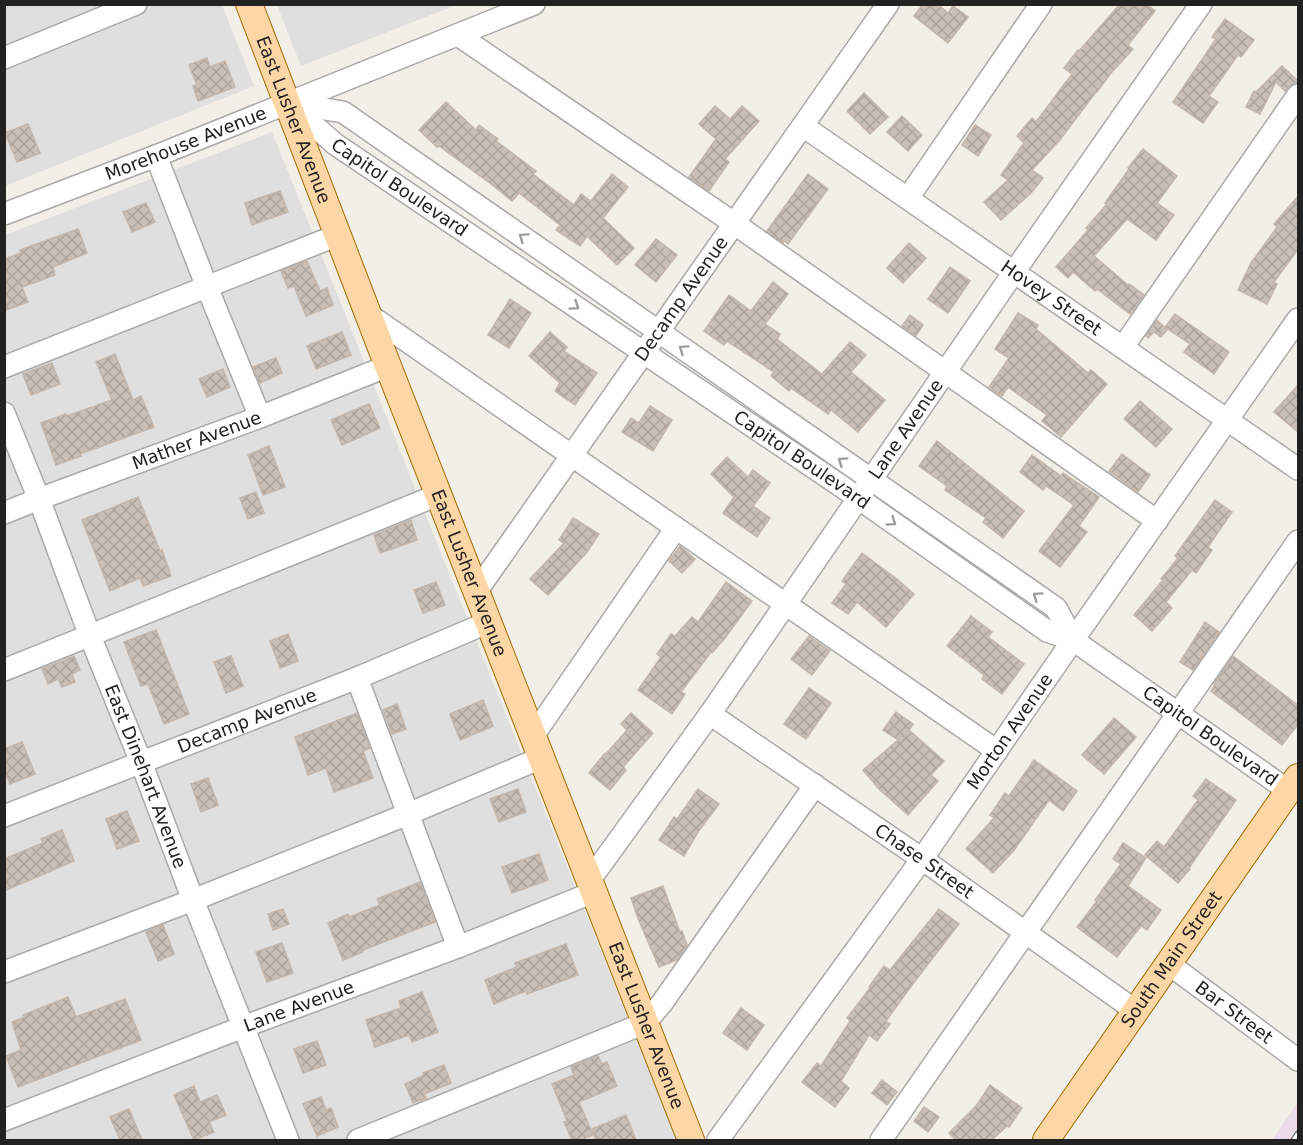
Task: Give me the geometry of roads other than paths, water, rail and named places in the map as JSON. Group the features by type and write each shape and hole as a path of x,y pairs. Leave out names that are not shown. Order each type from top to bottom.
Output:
{"main road":[{"name":"East Lusher Avenue","path":"249,4 438,495 691,1140"},
{"name":"South Main Street","path":"1046,1140 1294,784"}],"street":[{"path":"4,58 136,4"},
{"name":"Morehouse Avenue","path":"4,214 156,156 534,4"},
{"name":"Decamp Avenue","path":"476,592 888,4"},
{"path":"908,198 1041,4"},
{"name":"Lane Avenue","path":"4,1120 243,1027 458,947 591,887 1201,4"},
{"path":"458,35 735,224 1157,521"},
{"path":"1123,347 1299,95"},
{"name":"Capitol Boulevard","path":"288,103 343,112 1056,608 1073,640"},
{"name":"Capitol Boulevard","path":"288,103 335,144 645,352 1047,631 1073,640 1178,714 1294,784"},
{"name":"Hovey Street","path":"803,126 1299,469"},
{"path":"156,156 261,417"},
{"path":"4,367 338,235"},
{"path":"368,314 997,751"},
{"name":"Morton Avenue","path":"718,1140 922,859 1299,319"},
{"name":"Mather Avenue","path":"4,513 261,417 388,366"},
{"name":"East Dinehart Avenue","path":"4,413 288,1140"},
{"path":"4,670 438,495"},
{"path":"4,972 408,814 537,747 675,528"},
{"path":"881,1140 1299,541"},
{"name":"Decamp Avenue","path":"4,816 357,678 489,622"},
{"path":"357,678 458,947"},
{"name":"Chase Street","path":"710,714 922,859 1136,1011"},
{"path":"358,1140 645,1023 662,1004 815,786"},
{"name":"Bar Street","path":"1169,964 1299,1060"}],"railway":[{"path":"1294,1140 1298,1134"}]}
